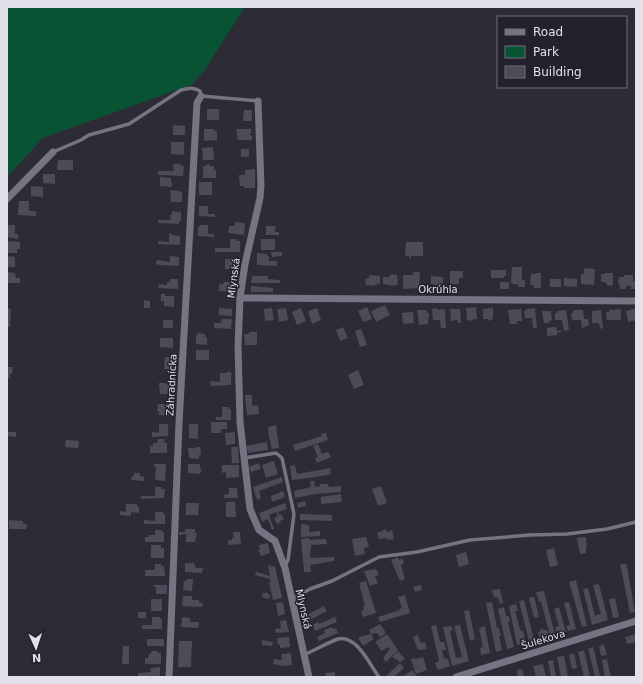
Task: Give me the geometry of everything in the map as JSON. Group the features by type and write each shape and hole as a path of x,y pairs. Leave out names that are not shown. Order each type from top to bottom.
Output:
{"street":[{"name":"Záhradnícka","path":"169,677 179,423 197,103 201,96"},
{"name":"Mlynská","path":"258,101 262,185 244,264 240,298 238,354 240,422 250,509 259,530 275,541 285,568 309,677"},
{"path":"7,199 53,152"},
{"name":"Okrúhla","path":"240,298 636,301"},
{"name":"Šulekova","path":"456,677 636,621"}],"lane":[{"path":"53,152 89,135 129,124 181,90 189,88 195,88 200,91 201,96 258,101"},
{"name":"Mlynská","path":"244,458 276,453 282,458 294,514 288,560 285,568"},
{"path":"292,600 310,589 379,557 417,552 470,540 530,535 567,534 607,529 636,522"},
{"path":"304,655 340,638 349,639 356,644 379,677"}],"green space":[{"path":"7,7 245,7 204,71 191,85 43,138 7,177"}],"building":[{"path":"207,109 219,109 219,120 207,120"},
{"path":"244,110 252,110 252,121 243,121"},
{"path":"173,125 185,126 185,135 173,135"},
{"path":"204,129 214,129 214,131 217,131 217,140 204,141"},
{"path":"236,129 251,129 250,136 252,135 252,140 238,140"},
{"path":"171,142 184,142 184,155 171,154"},
{"path":"213,147 214,160 203,160 202,148"},
{"path":"241,149 249,149 249,157 241,157"},
{"path":"58,160 73,160 73,170 57,170"},
{"path":"173,164 181,164 181,166 184,166 183,176 158,175 158,171 174,171"},
{"path":"207,164 214,166 214,170 216,170 216,178 203,178 203,166 206,166"},
{"path":"255,169 255,188 244,188 244,186 240,186 239,175 245,175 245,170"},
{"path":"43,174 55,174 55,184 43,183"},
{"path":"160,177 171,178 172,187 160,186"},
{"path":"199,182 212,182 212,195 199,195"},
{"path":"31,186 43,187 43,197 31,196"},
{"path":"170,190 182,192 182,202 171,202"},
{"path":"19,201 29,201 29,211 36,211 36,216 18,215"},
{"path":"199,206 208,206 208,214 215,214 215,217 199,216"},
{"path":"172,211 181,212 181,221 179,221 179,224 158,223 158,220 171,220 170,215 172,215"},
{"path":"235,222 245,223 244,235 228,233 229,226 235,226"},
{"path":"8,225 15,225 15,234 18,234 18,239 7,237"},
{"path":"200,225 208,225 208,234 214,234 214,237 198,236 198,227 200,227"},
{"path":"266,226 276,227 275,232 279,232 279,235 266,235"},
{"path":"169,233 180,236 180,245 158,244 158,241 169,242"},
{"path":"230,239 237,239 237,241 240,241 240,252 215,252 215,248 230,248"},
{"path":"261,239 275,239 275,250 261,250"},
{"path":"7,241 20,242 20,249 17,249 17,253 7,253"},
{"path":"406,242 423,242 423,256 411,256 411,258 409,258 409,256 405,256"},
{"path":"271,252 282,252 282,256 272,257"},
{"path":"257,253 267,254 267,256 269,256 269,261 277,261 277,266 257,265"},
{"path":"7,256 15,257 15,267 7,267"},
{"path":"170,256 179,257 179,266 156,264 157,260 170,262"},
{"path":"225,259 237,259 237,269 225,269"},
{"path":"512,267 522,267 522,280 525,280 525,287 518,287 518,284 515,285 511,283"},
{"path":"584,269 595,269 594,285 581,284 581,274 584,274"},
{"path":"491,270 506,270 506,276 504,276 504,278 491,278"},
{"path":"450,271 463,271 463,278 459,278 459,284 450,284"},
{"path":"7,272 15,273 16,278 20,278 20,283 7,283"},
{"path":"413,272 420,272 419,288 403,289 403,275 413,275"},
{"path":"541,273 541,288 534,288 534,285 530,285 531,274"},
{"path":"613,273 613,285 608,286 605,282 601,282 601,274"},
{"path":"391,274 397,275 397,285 390,286 383,284 383,277 389,277"},
{"path":"369,275 380,276 380,284 374,286 366,285 365,279 369,278"},
{"path":"624,275 633,275 633,281 636,281 636,289 631,289 631,286 626,286 626,289 620,289 620,285 618,284 619,277 624,277"},
{"path":"252,276 268,276 268,279 280,280 280,283 251,283"},
{"path":"431,276 443,277 443,286 431,284"},
{"path":"564,278 577,279 577,287 564,286"},
{"path":"170,279 178,279 178,289 158,288 159,284 167,285 167,282 170,282"},
{"path":"550,279 561,279 561,287 550,287"},
{"path":"224,282 233,282 233,292 219,291 219,284 223,284"},
{"path":"500,282 509,282 509,289 500,289"},
{"path":"251,286 273,288 273,292 251,292"},
{"path":"161,294 165,294 165,296 174,296 174,307 164,306 164,301 161,301"},
{"path":"144,300 150,301 150,308 144,308"},
{"path":"385,305 390,315 376,322 371,311"},
{"path":"367,307 372,319 363,322 358,311"},
{"path":"476,307 477,319 473,319 473,321 467,320 466,308"},
{"path":"7,308 11,309 10,327 7,327"},
{"path":"219,308 232,309 232,316 219,315"},
{"path":"272,308 274,320 265,321 264,309"},
{"path":"286,308 288,320 279,322 277,309"},
{"path":"301,308 306,321 297,325 292,312"},
{"path":"317,308 321,320 312,324 308,311"},
{"path":"437,308 437,310 445,309 446,328 441,328 440,320 433,320 432,309"},
{"path":"493,308 493,319 488,321 488,319 483,319 483,309"},
{"path":"535,308 537,328 533,328 532,318 525,318 524,311 526,311 526,309"},
{"path":"636,308 636,320 628,322 626,311"},
{"path":"450,309 460,309 461,323 458,323 457,320 451,321"},
{"path":"521,309 522,321 517,321 517,324 510,324 508,310"},
{"path":"621,309 621,320 607,320 606,312 609,312 609,310"},
{"path":"417,310 427,310 427,313 429,313 428,324 419,325"},
{"path":"566,310 569,330 564,331 562,320 555,320 555,313 557,313 557,311"},
{"path":"573,310 583,310 584,319 588,319 589,325 582,328 581,320 572,320 571,313 573,313"},
{"path":"601,310 603,328 600,329 599,323 592,323 592,311"},
{"path":"542,311 551,311 552,320 549,321 549,323 544,323"},
{"path":"413,312 414,323 403,324 402,313"},
{"path":"232,319 231,329 214,328 214,323 221,323 221,320"},
{"path":"163,320 173,320 173,328 163,328"},
{"path":"343,327 348,338 340,341 336,330"},
{"path":"556,327 557,331 561,330 561,332 557,333 557,335 547,336 547,328"},
{"path":"361,329 367,345 360,347 355,331"},
{"path":"249,332 257,332 257,345 245,345 244,334 249,334"},
{"path":"198,333 205,334 205,337 207,337 207,345 196,344 196,335 198,335"},
{"path":"160,338 173,338 173,348 160,347"},
{"path":"196,350 209,350 209,360 196,360"},
{"path":"165,357 173,357 173,359 175,359 174,369 164,369"},
{"path":"7,367 13,367 10,378 7,378"},
{"path":"358,370 364,385 354,389 348,375"},
{"path":"228,371 232,373 231,385 211,386 210,381 220,382 220,373 227,373"},
{"path":"159,383 167,383 167,385 170,385 170,394 160,394"},
{"path":"245,395 252,395 252,406 258,405 259,414 247,415"},
{"path":"158,404 169,404 169,416 159,415 159,411 157,411"},
{"path":"222,407 229,407 229,409 231,409 231,420 216,420 216,417 222,417"},
{"path":"211,422 227,422 227,429 221,429 221,433 211,433"},
{"path":"159,424 168,424 168,436 152,437 152,432 159,433"},
{"path":"189,424 198,424 198,439 189,438"},
{"path":"276,425 279,448 272,449 268,427"},
{"path":"7,432 16,432 16,437 7,436"},
{"path":"235,432 235,444 226,445 225,433"},
{"path":"326,433 328,440 295,451 293,445 322,436 321,434"},
{"path":"158,439 165,439 164,443 167,443 167,453 150,453 150,446 153,446 153,443 157,443"},
{"path":"66,440 79,441 78,448 65,447"},
{"path":"267,442 268,450 248,453 246,446"},
{"path":"318,444 322,454 328,452 331,457 317,463 315,458 318,457 313,446"},
{"path":"200,447 201,455 199,455 199,459 189,458 188,448"},
{"path":"231,447 238,447 239,463 232,463"},
{"path":"274,461 278,474 266,478 262,465"},
{"path":"259,463 261,469 251,472 249,467"},
{"path":"154,464 166,464 165,481 155,480 156,467 154,467"},
{"path":"188,464 200,464 200,469 202,469 200,474 188,473"},
{"path":"222,465 239,465 239,477 226,478 226,472 222,473"},
{"path":"295,465 297,474 330,468 331,474 292,480 290,466"},
{"path":"134,473 140,473 140,476 144,477 144,481 131,480"},
{"path":"282,477 283,482 259,491 261,498 257,500 253,487"},
{"path":"310,481 314,481 315,487 320,486 320,484 328,484 329,487 341,486 341,492 316,494 295,498 294,491 311,487"},
{"path":"381,486 387,503 378,506 372,489"},
{"path":"155,487 165,489 164,498 141,499 141,496 155,496"},
{"path":"229,488 237,488 238,498 224,498 224,495 229,494"},
{"path":"283,491 285,497 272,502 271,496"},
{"path":"341,494 342,502 321,504 321,497"},
{"path":"305,501 306,506 298,508 297,503"},
{"path":"226,502 235,502 236,517 226,517"},
{"path":"186,503 199,503 198,515 186,515"},
{"path":"285,503 287,509 278,512 284,519 280,521 281,522 277,524 274,518 278,516 276,512 269,515 274,529 272,530 268,519 262,522 259,513"},
{"path":"126,504 137,504 139,507 139,513 131,512 131,516 120,515 120,511 126,512"},
{"path":"155,512 163,512 163,514 165,514 165,524 144,524 144,520 155,521"},
{"path":"300,514 332,515 332,521 300,520"},
{"path":"9,520 23,521 23,524 27,524 26,529 9,529"},
{"path":"301,524 309,525 309,532 320,531 320,536 301,537"},
{"path":"185,529 195,529 195,533 197,533 195,542 186,542 186,534 179,535 179,532 185,532"},
{"path":"386,529 387,532 392,530 394,539 379,539 377,533"},
{"path":"155,530 162,530 162,532 164,532 164,542 145,542 145,537 155,535"},
{"path":"233,532 240,532 241,544 228,545 228,540 232,540 232,538 234,538"},
{"path":"366,537 369,547 364,548 365,554 355,556 352,539"},
{"path":"586,537 586,553 580,554 577,538"},
{"path":"309,538 309,540 326,539 327,544 311,545 310,558 334,557 334,561 310,565 311,572 304,572 301,539"},
{"path":"268,543 270,553 261,556 258,550 260,550 259,545"},
{"path":"151,545 161,545 161,548 164,548 164,558 151,558"},
{"path":"554,548 558,565 550,567 546,550"},
{"path":"466,552 469,564 459,567 456,555"},
{"path":"398,557 399,560 402,558 404,563 401,565 405,579 400,581 391,560"},
{"path":"185,563 194,563 196,568 203,568 202,573 185,572"},
{"path":"155,564 161,564 161,566 164,566 165,576 145,576 145,570 155,570"},
{"path":"620,564 626,564 627,567 635,612 630,613"},
{"path":"271,565 271,567 275,566 282,598 273,600 269,582 271,582 270,579 255,575 256,572 270,576 268,566"},
{"path":"376,569 379,575 375,576 378,583 370,586 364,571"},
{"path":"187,579 193,579 192,591 183,590 184,581"},
{"path":"576,580 587,626 582,627 569,582"},
{"path":"366,581 376,613 363,617 361,611 364,610 363,607 365,606 359,583"},
{"path":"599,584 608,620 592,625 583,589 588,588 595,616 601,614 593,585"},
{"path":"154,585 167,585 167,594 156,594 156,587 154,587"},
{"path":"421,585 422,590 415,592 413,587"},
{"path":"500,589 503,603 500,604 499,599 494,597 492,590"},
{"path":"544,591 555,635 550,636 541,601 539,602 536,592"},
{"path":"266,592 270,595 269,599 262,597 263,593"},
{"path":"405,595 410,613 380,622 378,617 402,608 398,597"},
{"path":"183,596 192,596 192,600 199,600 199,602 203,603 202,607 182,606"},
{"path":"534,596 539,617 534,618 529,598"},
{"path":"615,598 619,617 613,618 609,599"},
{"path":"151,599 162,599 162,611 151,611"},
{"path":"524,600 534,640 529,641 519,601"},
{"path":"283,602 285,614 278,616 276,603"},
{"path":"492,602 497,628 499,628 501,636 499,636 502,650 496,652 486,603"},
{"path":"569,602 576,629 568,631 566,626 570,625 564,603"},
{"path":"516,604 518,611 515,611 519,626 521,631 523,631 526,642 517,645 509,606"},
{"path":"324,606 327,611 310,620 307,615"},
{"path":"504,607 506,616 509,616 510,621 508,622 514,647 507,649 498,609"},
{"path":"559,607 566,632 557,634 555,627 559,626 554,609"},
{"path":"469,610 475,639 470,641 464,611"},
{"path":"138,612 146,612 146,618 138,618"},
{"path":"152,617 160,617 160,619 162,619 162,629 142,629 142,625 152,625"},
{"path":"182,617 190,618 190,622 199,622 198,628 181,627"},
{"path":"335,617 337,622 315,631 312,625 318,622 319,624"},
{"path":"286,620 289,632 276,633 275,629 281,628 280,621"},
{"path":"380,624 386,633 380,637 377,633 371,634 369,630"},
{"path":"436,625 440,642 444,642 446,650 442,650 444,658 448,659 450,666 438,670 435,663 439,660 431,626"},
{"path":"460,625 469,661 452,666 443,627 451,626 453,630 450,631 456,658 462,657 454,626"},
{"path":"485,626 490,653 481,655 480,648 483,647 479,628"},
{"path":"332,627 333,629 336,628 338,633 319,641 317,637 325,633 324,630"},
{"path":"543,628 543,630 547,630 549,636 540,639 538,632"},
{"path":"371,634 374,639 363,646 358,638"},
{"path":"387,634 398,650 386,662 383,658 390,649 388,647 382,651 375,642"},
{"path":"636,634 636,642 627,644 625,637"},
{"path":"418,635 421,643 425,642 427,649 418,650 413,637"},
{"path":"289,637 290,647 280,648 277,638"},
{"path":"147,639 164,639 164,646 147,646"},
{"path":"262,640 273,642 272,646 262,645"},
{"path":"179,641 192,641 191,667 178,667"},
{"path":"604,644 607,655 601,656 599,646"},
{"path":"123,646 129,646 129,664 122,664"},
{"path":"593,647 600,677 595,677 588,649"},
{"path":"584,650 590,677 584,677 578,652"},
{"path":"151,651 158,651 158,653 161,653 161,664 145,664 145,658 148,658"},
{"path":"398,651 405,659 400,662 392,657"},
{"path":"291,653 292,665 283,666 273,664 274,659 282,660 281,654"},
{"path":"574,653 577,668 572,669 569,655"},
{"path":"564,656 568,677 561,677 557,657"},
{"path":"423,657 427,670 416,674 411,659"},
{"path":"607,659 611,677 605,677 602,660"},
{"path":"553,660 556,677 551,677 548,661"},
{"path":"400,663 404,668 394,677 389,677 387,675"},
{"path":"543,664 546,677 536,677 533,666"},
{"path":"160,667 160,677 138,677 138,673 151,672 150,668"},
{"path":"522,669 524,677 518,677 517,670"},
{"path":"413,670 417,677 401,677 408,673"},
{"path":"335,672 335,677 326,677 325,673"}]}
